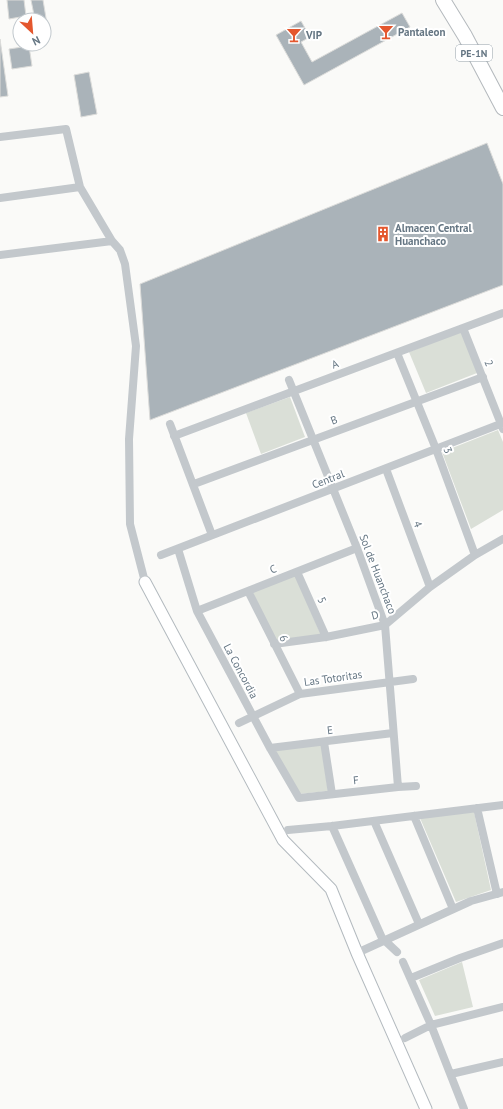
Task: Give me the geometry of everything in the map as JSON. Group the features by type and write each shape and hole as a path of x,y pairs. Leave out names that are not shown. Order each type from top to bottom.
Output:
{"highway":[{"name":"PE-1N","path":"443,0 465,36 503,108"}],"street":[{"path":"0,137 66,129 80,187 112,241 120,250 125,264 136,346 129,439 130,524 144,582 283,840 331,889 357,953 426,1109"},
{"path":"0,198 80,187"},
{"path":"0,255 112,241"},
{"name":"A","path":"174,436 503,313"},
{"name":"2","path":"463,328 502,425"},
{"name":"3","path":"397,353 436,449 475,555"},
{"name":"B","path":"194,484 483,376"},
{"name":"Sol de Huanchaco","path":"289,380 332,490 357,548 385,625 398,787"},
{"path":"170,424 194,484 212,535"},
{"name":"Central","path":"161,555 502,425"},
{"name":"4","path":"386,469 430,587"},
{"name":"D","path":"274,644 326,637 385,625 430,587 475,555 503,539"},
{"name":"C","path":"197,611 357,548"},
{"name":"La Concordia","path":"178,549 197,611 253,717 299,798"},
{"name":"5","path":"297,572 326,637"},
{"name":"6","path":"248,591 300,694"},
{"name":"Las Totoritas","path":"240,724 300,694 413,679"},
{"name":"E","path":"270,748 393,733"},
{"path":"324,742 332,794"},
{"name":"F","path":"299,798 416,786"},
{"path":"288,830 503,805"},
{"path":"357,953 471,901 500,893 477,808"},
{"path":"414,816 453,909"},
{"path":"374,821 419,924"},
{"path":"332,826 382,938 397,952"},
{"path":"411,978 503,943"},
{"path":"403,962 431,1025 464,1109"},
{"path":"405,1038 431,1025 503,1007"},
{"path":"451,1074 503,1062"}],"shaded area":[{"path":"462,331 477,373 426,393 409,352"},
{"path":"290,397 305,437 261,454 246,413"},
{"path":"498,430 503,442 503,510 471,529 442,452"},
{"path":"295,575 321,635 275,640 250,593"},
{"path":"321,744 328,791 299,794 274,751"},
{"path":"474,812 491,890 456,902 420,818"},
{"path":"462,962 473,1007 435,1016 419,980"}],"building":[{"path":"7,0 24,0 26,12 12,12 12,18 9,19"},
{"path":"31,0 43,0 45,12 33,12"},
{"path":"402,13 410,27 304,85 276,35 301,21 310,37 301,42 312,62"},
{"path":"0,39 8,96 0,97"},
{"path":"9,49 12,49 12,52 30,52 32,66 12,69"},
{"path":"89,72 97,114 81,117 74,75"},
{"name":"Almacen Central Huanchaco","path":"487,143 503,184 503,285 150,420 140,284"}],"place":[{"name":"Pantaleon","path":"386,32"},
{"name":"VIP","path":"294,35"},
{"name":"Almacen Central Huanchaco","path":"383,234"}]}
